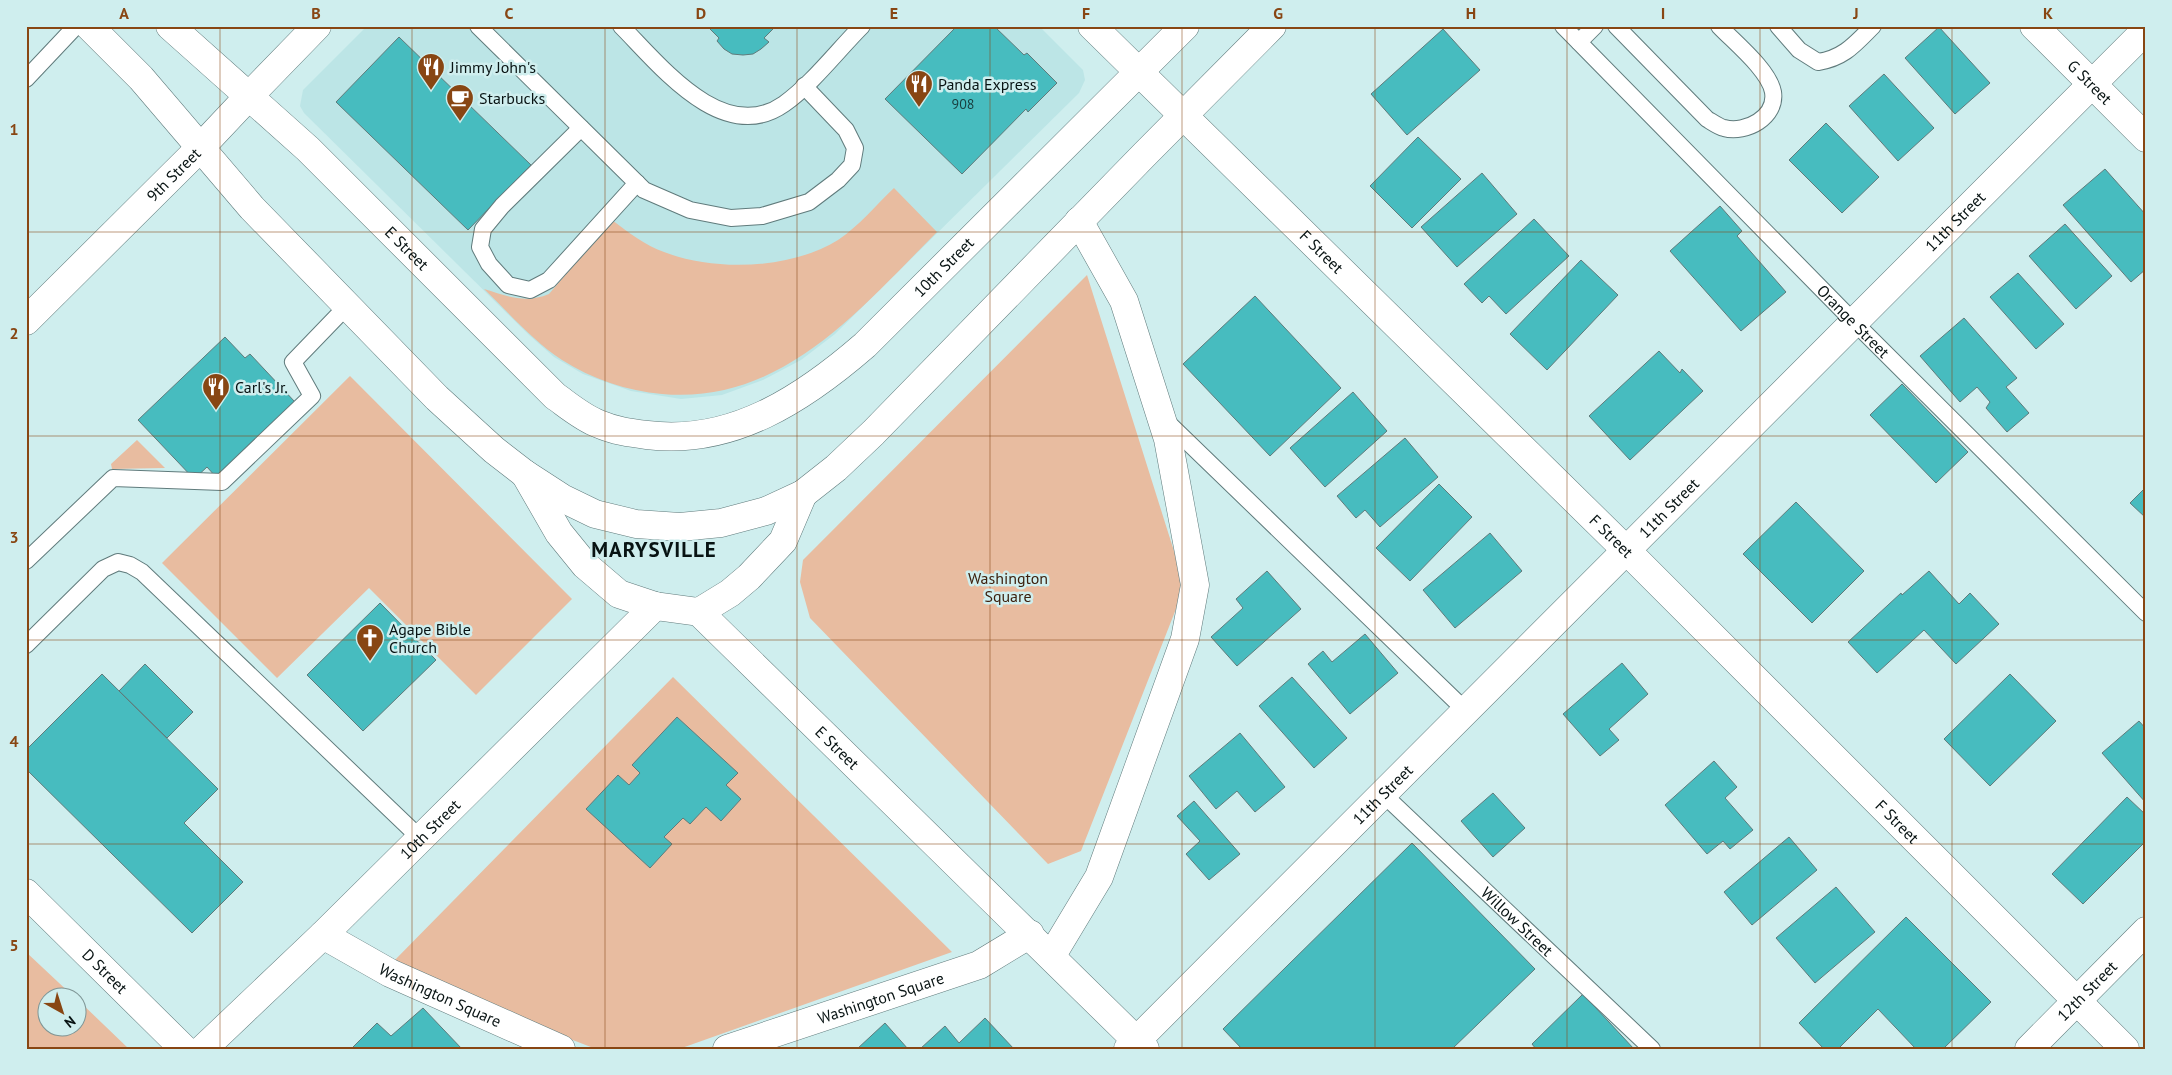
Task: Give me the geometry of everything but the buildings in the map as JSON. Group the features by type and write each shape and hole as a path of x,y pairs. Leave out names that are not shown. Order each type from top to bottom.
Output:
{"main road":[{"path":"89,26 141,78 252,208 466,426 525,474 562,498 595,514 636,524 680,527 720,523 766,511 803,494 836,468 873,433 1272,26"},
{"name":"E Street","path":"170,26 308,149 555,396 576,412 599,424 624,432 660,437"},
{"name":"9th Street","path":"30,309 201,147 317,26"},
{"name":"F Street","path":"1092,26 1626,550 2125,1049"},
{"name":"10th Street","path":"660,437 696,436 735,427 768,413 829,376 865,345 1185,26"},
{"name":"G Street","path":"2034,26 2146,138"},
{"name":"11th Street","path":"1137,1046 1383,794 2146,30"},
{"path":"1052,955 1099,877 1185,639 1195,585 1168,439 1161,417 1124,301 1079,221"},
{"path":"525,474 559,533 585,564 620,594 655,606 700,612 730,593 749,577 783,541 803,494"},
{"name":"10th Street","path":"203,1049 323,935 655,606"},
{"name":"E Street","path":"700,612 1052,955 1137,1046"},
{"name":"D Street","path":"26,893 184,1049"},
{"name":"12th Street","path":"2029,1049 2146,931"},
{"name":"Washington Square","path":"727,1049 978,965 1030,934"},
{"name":"Washington Square","path":"323,935 390,974 561,1049"}],"lane":[{"path":"26,79 76,26"},
{"path":"478,26 644,190 690,210 731,218 762,216 809,202 838,180 852,166 855,148 846,130 804,86"},
{"path":"621,26 688,93 708,105 734,115 759,115 783,105 862,26"},
{"name":"Orange Street","path":"1563,26 1854,322 2146,613"},
{"path":"1579,42 1595,26"},
{"path":"1616,26 1707,119 1724,128 1739,129 1756,124 1770,110 1773,92 1765,74 1719,26"},
{"path":"1778,26 1799,50 1818,62 1833,60 1854,46 1874,26"},
{"path":"581,128 502,206 483,229 480,247 489,264 508,285 530,290 549,280 637,183"},
{"path":"26,561 113,478 222,482 312,396 293,362 347,306"},
{"path":"1161,417 1466,711"},
{"path":"26,645 103,570 118,562 130,565 142,572 420,838"},
{"name":"Willow Street","path":"1383,794 1652,1049"}],"shaded area":[{"path":"367,26 1039,26 1083,70 1085,80 1079,93 835,334 801,360 763,380 722,395 681,399 631,391 583,374 554,357 529,335 304,113 300,106 303,90"}],"green space":[{"path":"894,188 937,232 848,320 816,346 781,368 745,384 705,393 662,394 610,383 573,367 551,352 531,336 484,289 524,299 549,294 612,220 650,246 664,252 706,263 729,265 753,264 799,257 819,250 838,240 860,222"},
{"name":"Washington Square","path":"1087,275 1185,586 1081,851 1048,864 810,618 800,582 803,560"},
{"path":"350,376 572,599 476,695 369,588 277,678 162,563"},
{"path":"137,440 165,468 112,469 111,464"},
{"path":"673,677 952,952 679,1049 596,1049 446,991 390,965"},
{"path":"26,952 64,988 38,988 38,1038 88,1038 88,1010 129,1049 26,1049"}],"place":[{"name":"Jimmy John's","path":"431,91"},
{"name":"Panda Express","path":"919,108"},
{"name":"Starbucks","path":"460,122"},
{"name":"Carl's Jr.","path":"216,411"},
{"name":"Agape Bible Church","path":"370,662"}],"district":[{"name":"MARYSVILLE","path":"654,549"}]}
